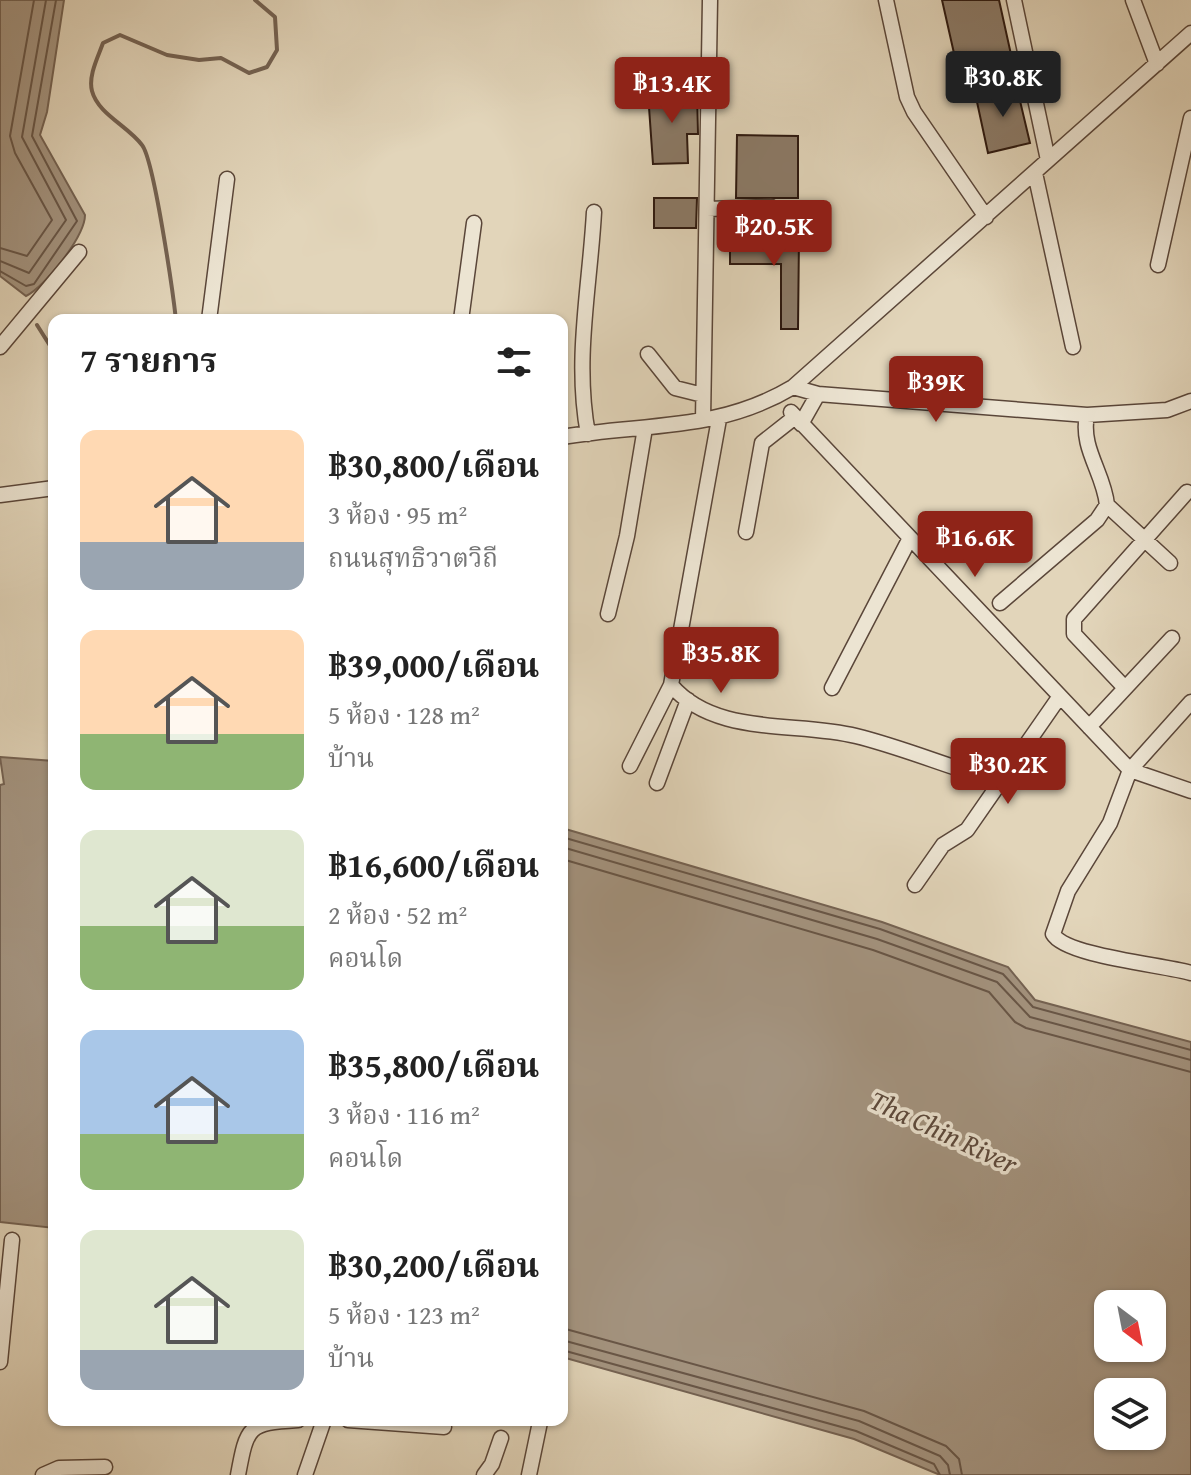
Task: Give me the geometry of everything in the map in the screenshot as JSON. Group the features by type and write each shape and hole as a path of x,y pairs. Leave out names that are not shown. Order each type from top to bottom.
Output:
{"street":[{"path":"703,420 710,0"},
{"path":"886,0 907,97 914,112 986,217"},
{"path":"1014,0 1048,160"},
{"path":"1133,0 1157,64"},
{"path":"790,411 793,387 1191,33"},
{"path":"1158,265 1191,118"},
{"path":"1035,173 1073,347"},
{"path":"210,314 227,179"},
{"path":"707,209 771,207"},
{"path":"588,434 581,396 581,364 594,212"},
{"path":"462,314 474,223"},
{"path":"0,347 79,252"},
{"path":"648,354 675,388 703,395"},
{"path":"793,387 818,394 1087,415 1167,410 1191,401"},
{"path":"746,532 762,443 790,411 818,394"},
{"path":"568,436 719,419 752,410 790,411 910,538 994,609 1060,696 1130,770 1191,791"},
{"path":"1087,415 1086,444 1098,465 1107,505 1170,563"},
{"path":"630,766 671,685 719,419"},
{"path":"608,614 627,536 645,428"},
{"path":"0,495 48,490"},
{"path":"1125,688 1074,634 1072,626 1187,492"},
{"path":"994,609 1097,520 1107,505"},
{"path":"832,688 910,538"},
{"path":"1089,727 1172,638"},
{"path":"671,685 688,700 745,722 852,735 1002,782"},
{"path":"915,885 943,845 967,830 1060,696"},
{"path":"657,783 688,700"},
{"path":"1191,702 1130,770 1110,823 1068,891 1053,934 1062,944 1083,950 1191,973"},
{"path":"0,1362 12,1240"},
{"path":"238,1475 245,1435 256,1426"},
{"path":"305,1475 322,1426"},
{"path":"430,1426 444,1427"},
{"path":"529,1475 539,1426"},
{"path":"484,1475 492,1464 501,1438"},
{"path":"43,1475 59,1468 105,1467"}],"water":[{"path":"0,0 64,0 47,112 40,135 85,215 78,235 63,260 26,296 0,276"},
{"path":"0,757 48,761 48,1227 0,1222 0,785 4,784"},
{"name":"Tha Chin River","path":"568,830 882,922 1008,967 1035,1000 1191,1042 1191,1475 940,1475 854,1439 568,1359"}],"building":[{"path":"942,0 999,0 1012,59 958,71"},
{"path":"1016,84 1030,143 988,153 977,102 988,99 986,91"},
{"path":"697,91 698,134 687,134 688,163 653,164 648,93"},
{"path":"737,135 798,136 798,198 736,198"},
{"path":"654,198 697,198 696,228 654,228"},
{"path":"730,237 799,237 798,329 781,329 781,264 730,264"}],"waterway":[{"path":"175,314 147,156 136,138 95,99 92,73 103,43 120,35 167,55 199,60 221,58 249,73 267,67 277,50 275,17 255,0"},
{"path":"37,325 48,342"}]}
